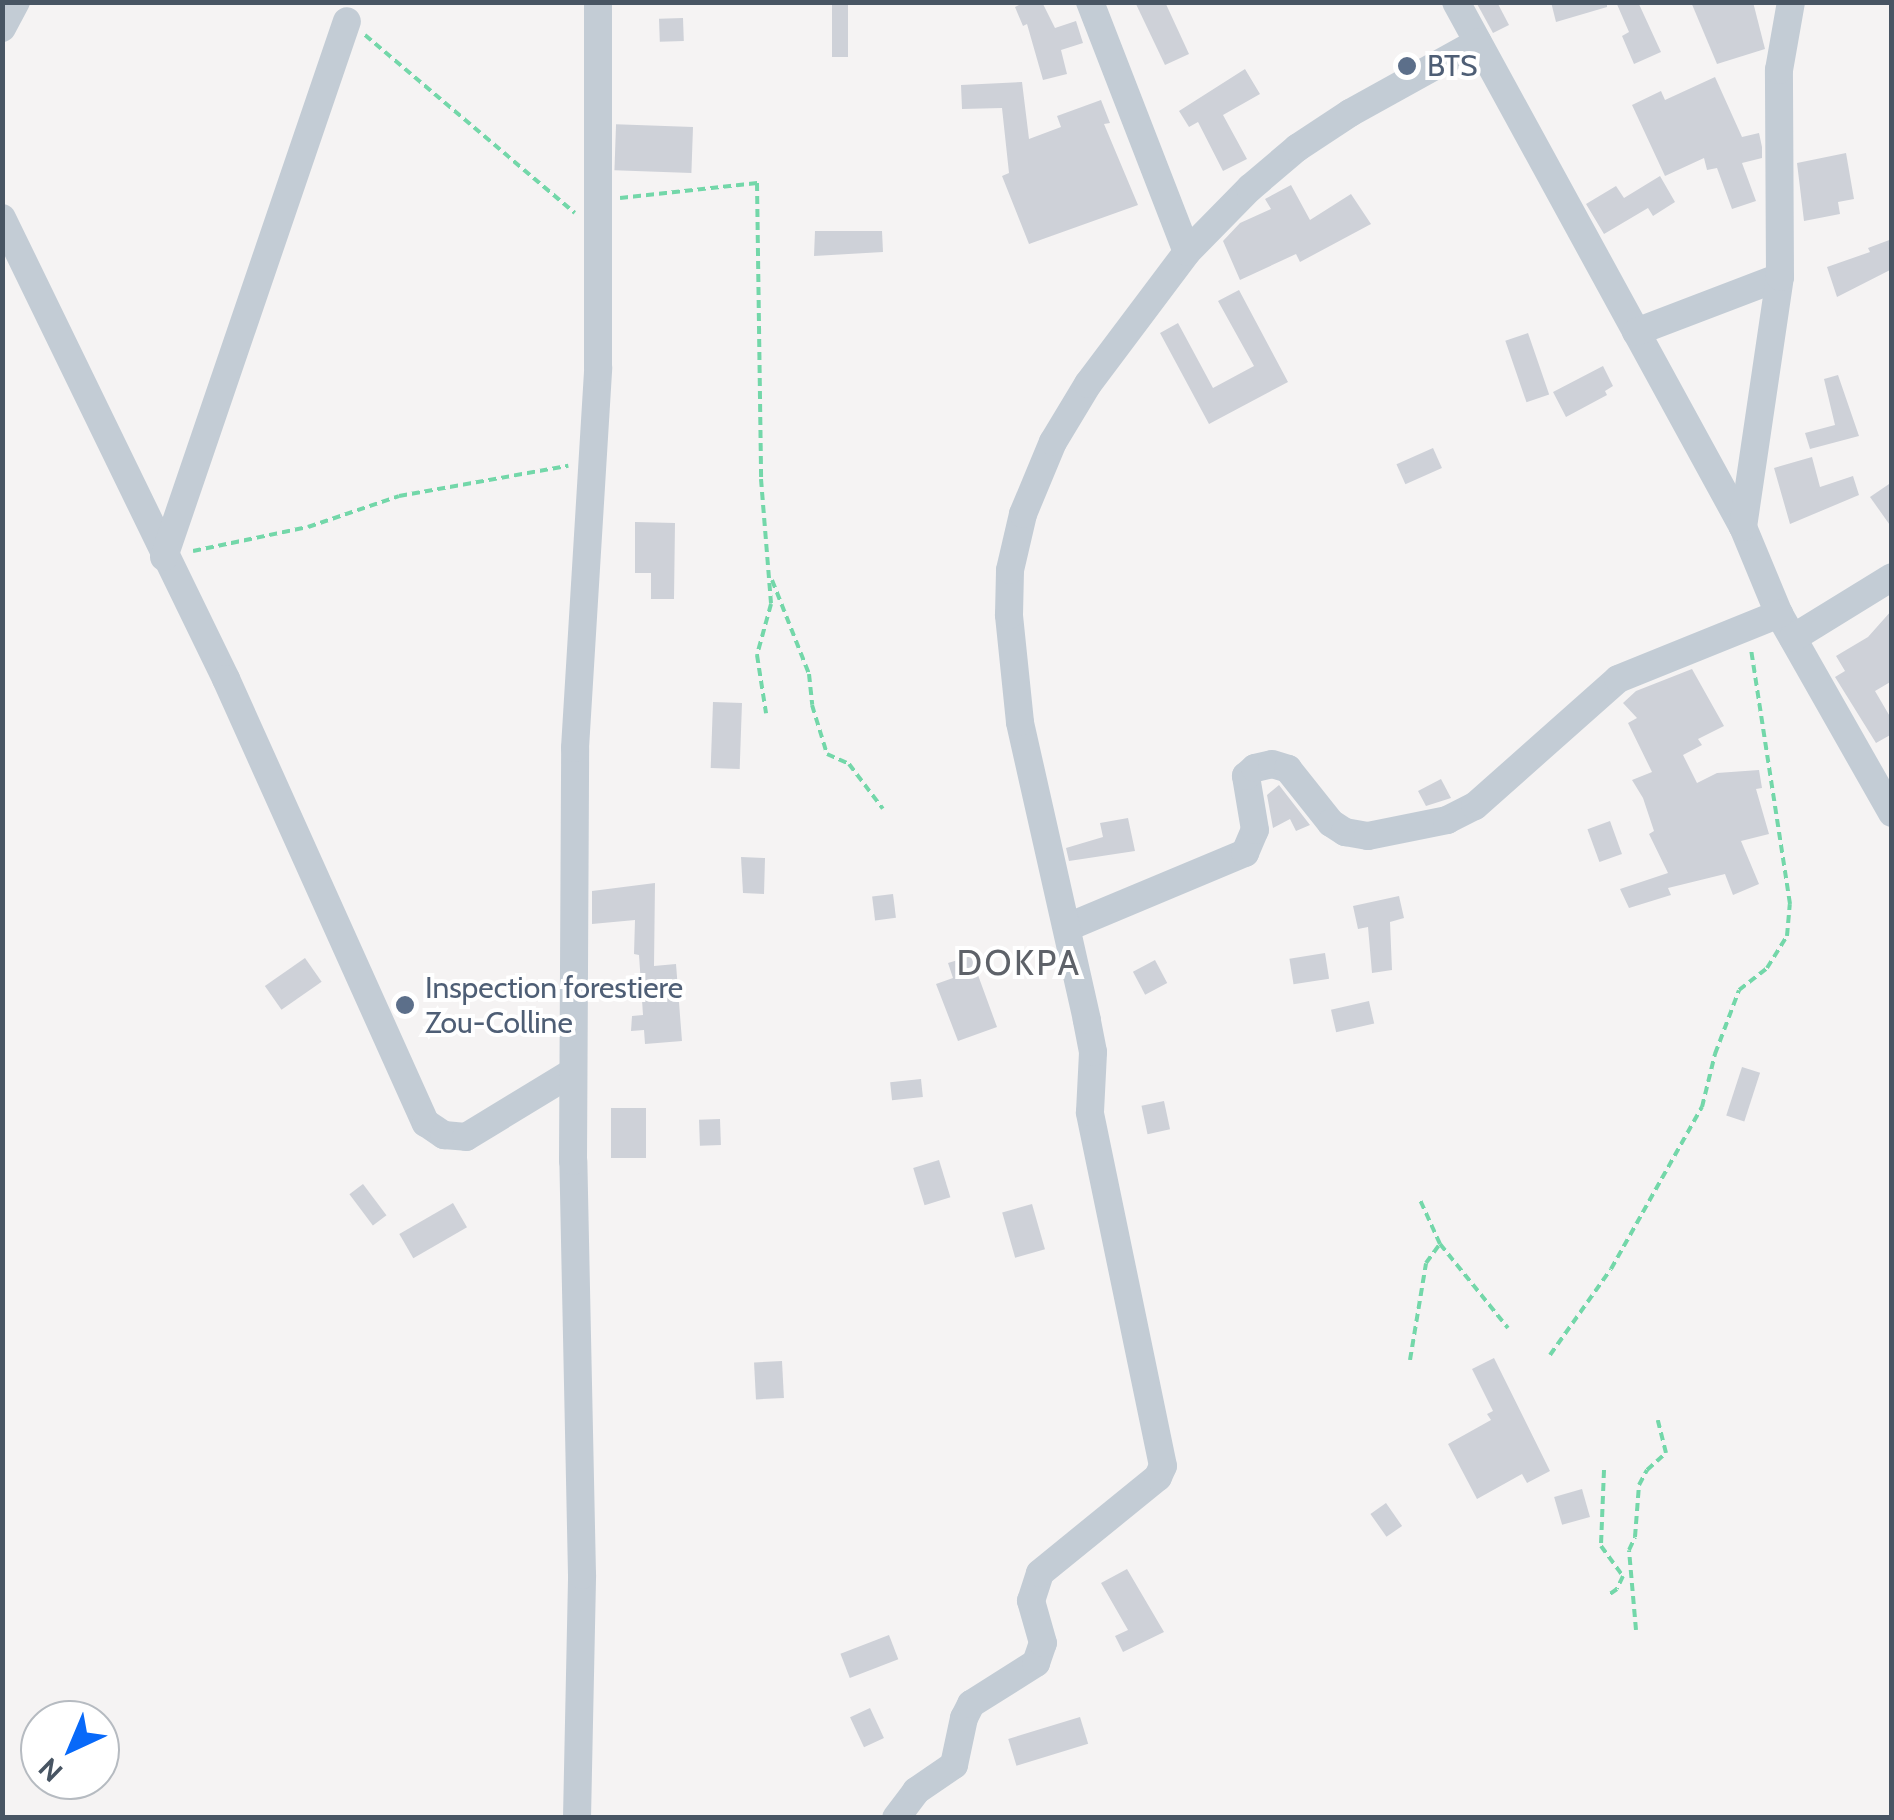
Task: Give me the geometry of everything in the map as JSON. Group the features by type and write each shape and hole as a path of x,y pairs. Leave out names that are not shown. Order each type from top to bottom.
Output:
{"street":[{"path":"2,28 16,2"},
{"path":"577,1818 582,1575 573,1072 575,748 592,462 598,2"},
{"path":"1090,2 1187,252"},
{"path":"1456,2 1743,528 1786,626 1892,813"},
{"path":"1743,528 1780,277 1779,70 1791,2"},
{"path":"164,556 347,21"},
{"path":"896,1818 916,1791 954,1764 971,1704 1036,1663 1043,1643 1031,1601 1040,1573 1158,1477 1163,1466 1090,1112 1092,1052 1068,927 1020,722 1010,630 1010,570 1023,514 1053,442 1088,384 1187,252 1297,148 1478,42"},
{"path":"2,218 318,878 426,1124 444,1135 466,1137 573,1072"},
{"path":"1636,332 1780,277"},
{"path":"1068,927 1245,853 1255,830 1246,776 1255,768 1272,764 1288,769 1331,823 1345,832 1368,836 1448,820 1475,806 1618,679 1747,626 1786,626 1892,577"}],"path":[{"path":"347,21 598,232"},
{"path":"598,200 757,183 761,479 771,604 758,655 766,713"},
{"path":"164,556 308,527 414,493 592,462"},
{"path":"770,576 807,667 818,728 828,754 849,764 883,809"},
{"path":"1550,1355 1612,1269 1702,1108 1715,1054 1739,990 1767,968 1787,936 1790,904 1747,626"},
{"path":"1420,1200 1440,1244 1508,1328"},
{"path":"1410,1360 1426,1262 1440,1244"},
{"path":"1636,1630 1629,1550 1635,1538 1639,1485 1647,1470 1666,1453 1658,1420"},
{"path":"1604,1470 1602,1546 1622,1576 1617,1589 1606,1596"}],"building":[{"path":"832,2 848,2 848,57 832,57"},
{"path":"1025,2 1042,2 1055,28 1076,21 1083,43 1061,50 1067,74 1043,80 1027,24 1023,26 1015,7"},
{"path":"1135,2 1165,2 1189,54 1165,65"},
{"path":"1476,2 1497,2 1509,25 1493,33"},
{"path":"1551,2 1607,2 1607,7 1556,22"},
{"path":"1616,2 1638,2 1661,52 1634,64 1622,36 1629,32"},
{"path":"1691,2 1753,2 1765,49 1717,64"},
{"path":"683,18 684,41 660,42 659,19"},
{"path":"1245,69 1260,94 1223,115 1247,159 1223,171 1198,122 1189,127 1179,111"},
{"path":"1715,77 1742,137 1759,133 1762,147 1762,158 1742,163 1756,201 1732,209 1717,168 1707,170 1704,158 1665,176 1632,105 1661,91 1665,100"},
{"path":"1022,82 1029,139 1061,127 1057,116 1101,100 1110,123 1104,124 1138,205 1029,244 1002,176 1009,173 1002,108 962,109 961,85"},
{"path":"616,124 693,127 691,173 614,170"},
{"path":"1846,153 1854,199 1838,202 1840,214 1804,221 1797,163"},
{"path":"1660,176 1675,202 1653,216 1648,208 1604,234 1586,204 1616,186 1624,198"},
{"path":"1291,185 1310,220 1351,194 1371,224 1300,262 1296,254 1240,280 1223,241 1240,223 1271,209 1265,199"},
{"path":"815,231 882,231 883,252 814,256"},
{"path":"1892,239 1892,269 1837,297 1827,267 1870,252 1868,248"},
{"path":"1239,290 1288,382 1209,424 1160,333 1178,323 1213,388 1254,366 1218,301"},
{"path":"1528,333 1549,394 1526,402 1505,341"},
{"path":"1603,366 1613,386 1605,391 1607,395 1566,417 1553,392"},
{"path":"1838,375 1859,436 1810,449 1805,433 1835,425 1824,379"},
{"path":"1433,448 1442,468 1405,484 1396,464"},
{"path":"1812,457 1820,487 1853,476 1859,495 1790,524 1774,468"},
{"path":"1892,482 1892,528 1870,497"},
{"path":"635,522 675,523 674,599 651,599 651,573 635,573"},
{"path":"1892,610 1892,681 1875,691 1892,720 1892,734 1876,743 1835,677 1845,671 1836,656 1868,637"},
{"path":"1692,669 1724,726 1698,739 1702,745 1683,755 1697,783 1717,773 1759,770 1762,788 1756,789 1769,834 1741,841 1759,884 1733,895 1725,874 1668,888 1671,895 1629,908 1620,889 1668,873 1649,834 1654,831 1643,798 1632,780 1652,772 1628,723 1637,718 1623,703 1636,691"},
{"path":"713,702 742,703 740,769 711,768"},
{"path":"1441,779 1451,798 1426,806 1418,791"},
{"path":"1279,785 1310,825 1296,831 1290,819 1273,828 1267,795"},
{"path":"1128,818 1135,851 1069,861 1066,848 1103,837 1100,823"},
{"path":"1610,821 1622,854 1599,862 1587,829"},
{"path":"741,857 765,858 764,894 743,893"},
{"path":"655,883 654,966 676,964 682,1041 645,1044 644,1030 631,1031 632,1016 643,1015 639,955 634,954 635,920 592,924 592,891"},
{"path":"893,894 896,918 875,920 872,897"},
{"path":"1399,896 1404,918 1390,922 1392,970 1372,973 1368,927 1358,929 1353,906"},
{"path":"1325,953 1329,979 1294,984 1289,959"},
{"path":"971,956 997,1027 958,1041 936,984 953,978 948,963"},
{"path":"305,958 322,982 281,1010 265,986"},
{"path":"1155,960 1167,983 1145,995 1133,972"},
{"path":"1369,1001 1374,1023 1336,1032 1331,1010"},
{"path":"1742,1067 1760,1073 1744,1121 1726,1116"},
{"path":"921,1079 923,1097 892,1100 890,1082"},
{"path":"1164,1101 1170,1129 1148,1134 1142,1106"},
{"path":"611,1108 646,1108 646,1158 611,1158"},
{"path":"720,1119 721,1145 700,1146 699,1120"},
{"path":"939,1160 950,1197 925,1205 913,1168"},
{"path":"363,1184 386,1215 373,1225 349,1194"},
{"path":"453,1203 467,1227 413,1258 399,1234"},
{"path":"1032,1204 1045,1249 1015,1258 1002,1213"},
{"path":"1494,1358 1550,1471 1527,1483 1522,1474 1477,1499 1448,1444 1491,1420 1487,1414 1493,1411 1472,1369"},
{"path":"782,1361 784,1398 756,1399 754,1362"},
{"path":"1582,1489 1590,1517 1562,1525 1554,1497"},
{"path":"1386,1503 1402,1526 1386,1537 1370,1514"},
{"path":"1127,1569 1164,1632 1123,1652 1115,1636 1128,1630 1101,1583"},
{"path":"889,1635 898,1659 850,1678 840,1654"},
{"path":"870,1708 884,1738 864,1747 850,1717"},
{"path":"1080,1717 1088,1744 1016,1766 1008,1739"}],"place":[{"name":"BTS","path":"1407,66"},
{"name":"Inspection forestiere Zou-Colline","path":"405,1005"}],"district":[{"name":"DOKPA","path":"1019,963"}]}
